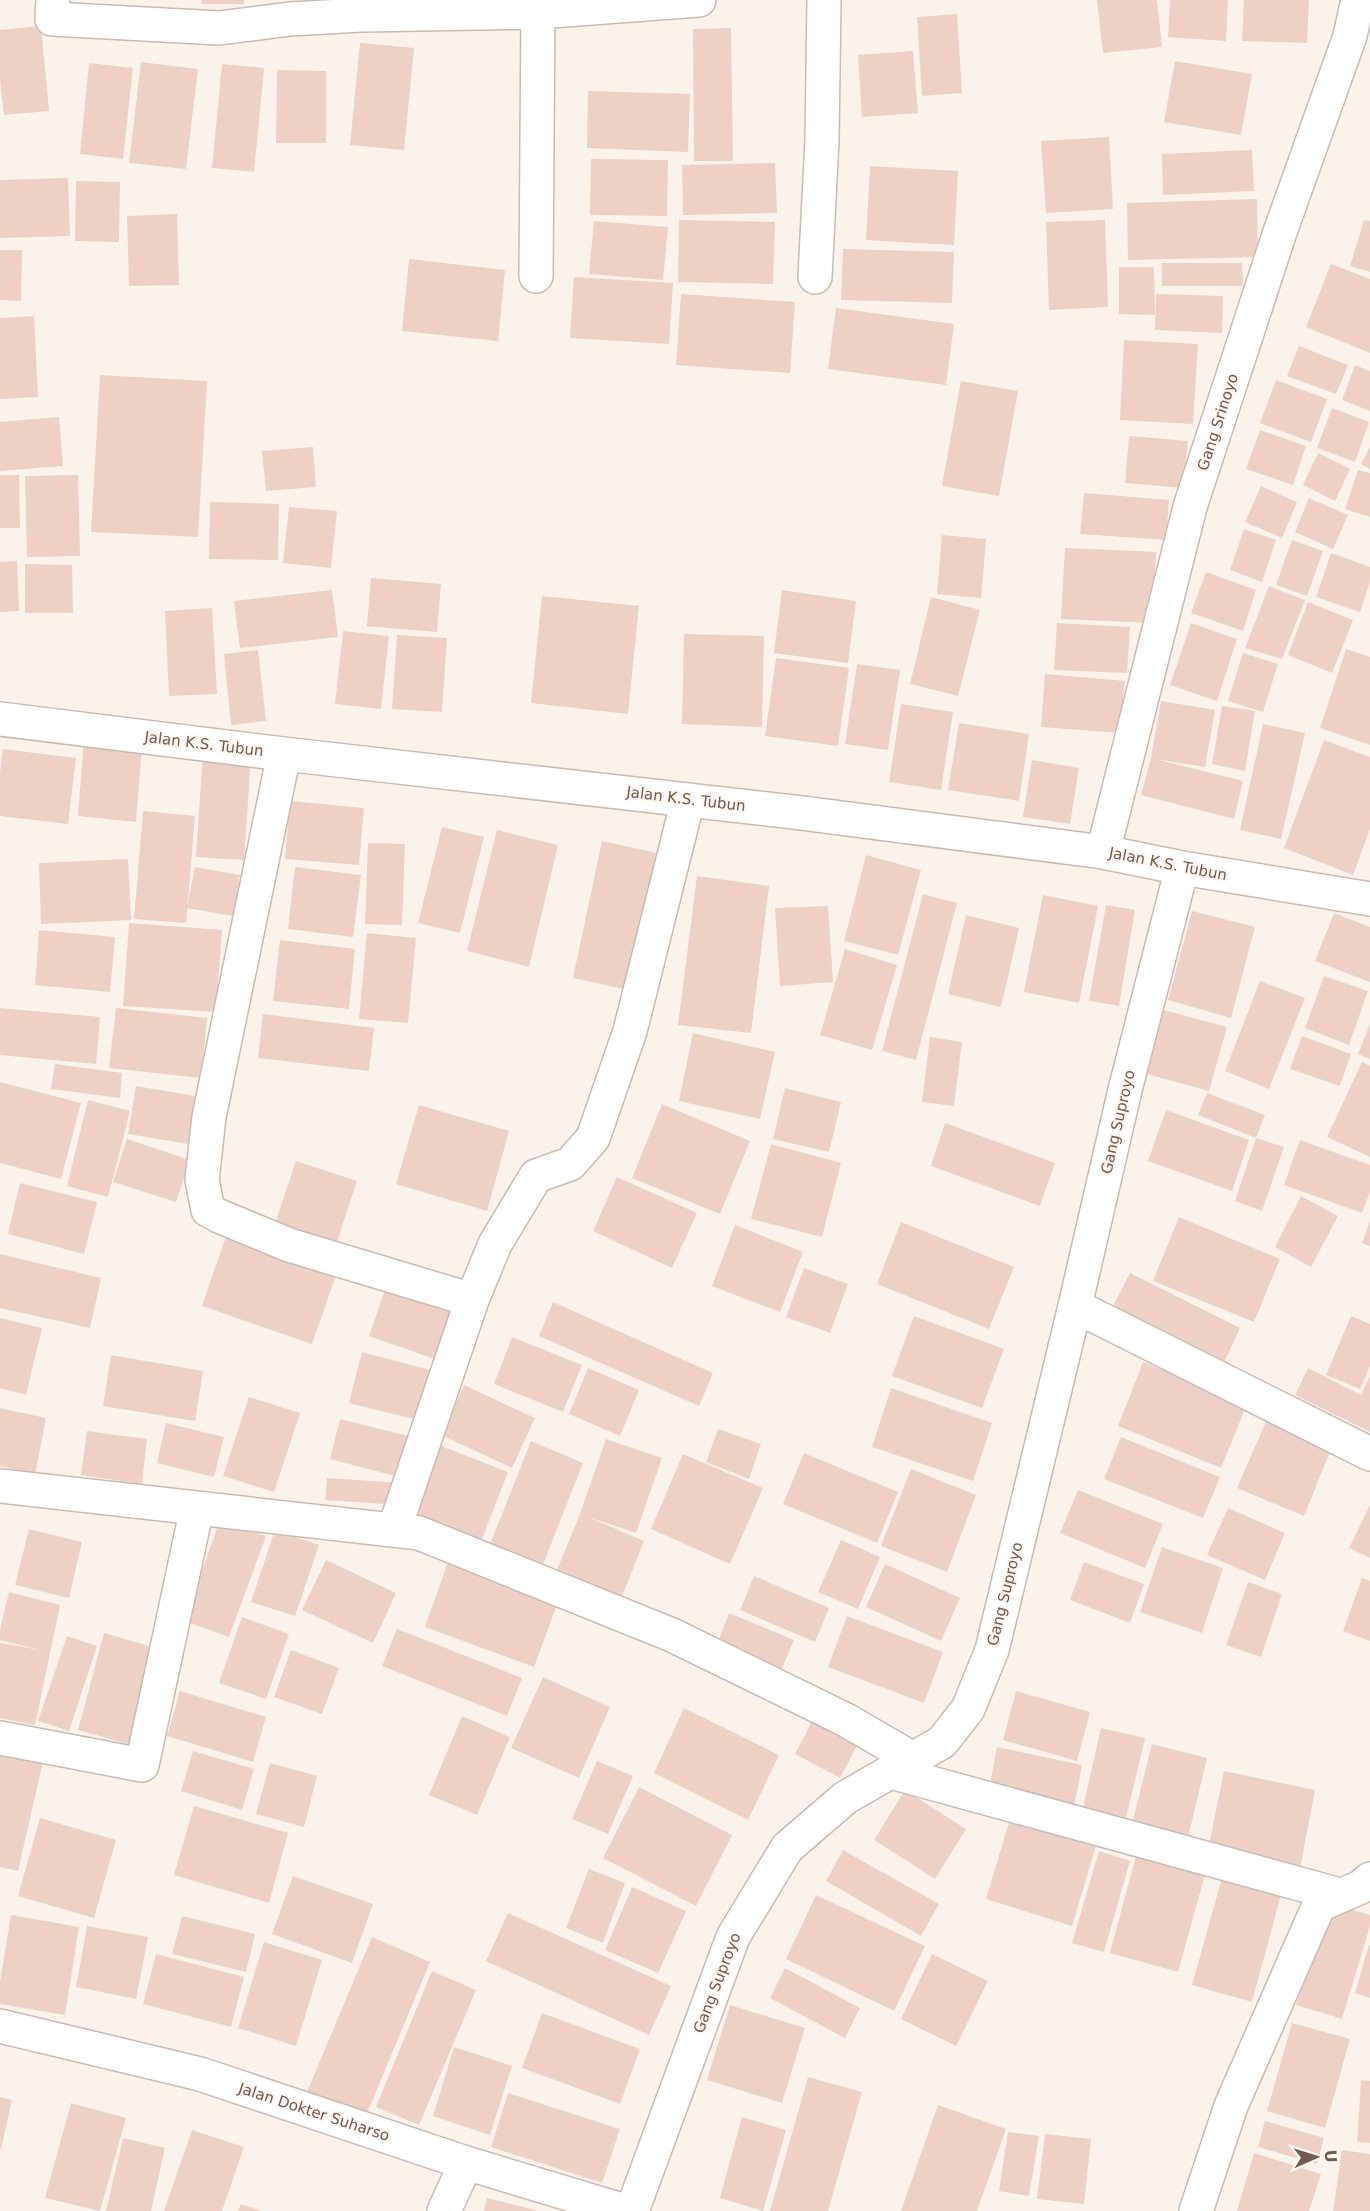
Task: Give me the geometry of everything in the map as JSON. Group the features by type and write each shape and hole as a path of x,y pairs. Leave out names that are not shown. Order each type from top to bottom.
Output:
{"street":[{"path":"53,0 52,19 219,28 290,19 361,15 538,12 699,0"},
{"path":"815,277 822,140 824,0"},
{"name":"Gang Srinoyo","path":"1103,852 1190,507 1280,232 1350,36 1358,0"},
{"path":"536,276 538,12"},
{"name":"Jalan K.S. Tubun","path":"0,719 688,800 1103,852 1182,868 1370,899"},
{"path":"284,754 209,1117 202,1180 208,1210 290,1245 472,1300"},
{"path":"394,1530 472,1300 495,1244 536,1176 570,1164 593,1138 630,1031 688,800"},
{"name":"Gang Suproyo","path":"632,2211 733,1937 787,1848 845,1798 942,1742 968,1709 992,1650 1125,1090 1182,868"},
{"path":"1075,1306 1370,1454"},
{"path":"0,1486 419,1533 672,1635 846,1720 902,1766 1340,1896"},
{"path":"0,1738 142,1765 197,1508"},
{"path":"1196,2211 1231,2106 1319,1905 1361,1887 1370,1879"},
{"name":"Jalan Dokter Suharso","path":"0,2026 200,2074 466,2163 625,2211"},
{"path":"444,2211 466,2163"}],"building":[{"path":"202,0 244,0 244,4 202,4"},
{"path":"1097,0 1157,0 1162,47 1103,53"},
{"path":"1170,0 1228,0 1226,41 1168,37"},
{"path":"1244,0 1309,0 1307,43 1242,41"},
{"path":"957,14 962,93 922,96 917,17"},
{"path":"41,26 49,111 4,115 0,80 0,30"},
{"path":"731,28 733,161 694,161 693,29"},
{"path":"360,43 414,48 404,150 350,145"},
{"path":"913,51 918,113 862,117 858,55"},
{"path":"1175,61 1252,74 1241,135 1164,122"},
{"path":"141,62 198,69 186,169 129,163"},
{"path":"89,63 133,68 123,159 80,154"},
{"path":"222,64 264,68 254,172 212,168"},
{"path":"277,70 326,71 326,143 276,143"},
{"path":"588,91 690,94 688,152 587,148"},
{"path":"1109,137 1113,209 1046,213 1041,141"},
{"path":"1252,150 1254,191 1163,195 1162,154"},
{"path":"591,159 668,160 667,216 590,215"},
{"path":"775,163 777,213 683,215 682,165"},
{"path":"870,166 958,171 954,245 866,240"},
{"path":"68,178 70,236 0,238 0,180"},
{"path":"76,181 120,182 119,242 75,241"},
{"path":"1257,199 1258,257 1128,260 1127,203"},
{"path":"177,214 179,285 129,286 127,216"},
{"path":"679,220 775,222 773,284 678,282"},
{"path":"1105,220 1108,307 1049,310 1046,222"},
{"path":"1364,220 1370,221 1370,272 1350,266"},
{"path":"594,221 668,227 663,280 589,274"},
{"path":"843,249 954,252 952,303 841,300"},
{"path":"0,250 22,250 21,301 0,300"},
{"path":"409,259 505,270 498,341 402,331"},
{"path":"1162,263 1242,263 1243,286 1162,286"},
{"path":"1331,264 1370,279 1370,353 1306,327"},
{"path":"1119,267 1154,267 1155,315 1119,314"},
{"path":"574,277 673,283 669,344 570,338"},
{"path":"681,294 795,302 790,373 676,365"},
{"path":"1156,294 1223,296 1222,333 1155,330"},
{"path":"836,308 954,324 946,385 828,369"},
{"path":"34,316 38,397 0,399 0,318"},
{"path":"1124,340 1198,344 1193,424 1120,420"},
{"path":"1299,346 1348,365 1336,394 1287,376"},
{"path":"1355,365 1370,371 1370,411 1342,400"},
{"path":"100,375 207,381 198,537 91,532"},
{"path":"1276,380 1327,399 1311,442 1260,423"},
{"path":"961,381 1018,391 999,496 942,486"},
{"path":"1332,408 1369,422 1355,462 1317,448"},
{"path":"59,417 63,466 0,471 0,422"},
{"path":"1260,430 1306,446 1293,485 1246,469"},
{"path":"1129,436 1188,441 1183,488 1125,483"},
{"path":"313,447 316,487 266,491 262,451"},
{"path":"1370,447 1370,469 1361,464"},
{"path":"1318,453 1350,469 1335,501 1303,485"},
{"path":"1358,470 1370,473 1370,517 1345,509"},
{"path":"0,475 19,475 20,528 0,528"},
{"path":"78,475 80,556 27,557 25,476"},
{"path":"1261,486 1297,502 1282,538 1245,522"},
{"path":"1084,493 1169,500 1166,540 1080,534"},
{"path":"1309,498 1348,515 1333,549 1295,532"},
{"path":"210,502 279,504 278,560 209,559"},
{"path":"289,507 337,511 331,568 283,563"},
{"path":"1244,529 1276,540 1262,582 1230,570"},
{"path":"942,535 986,539 981,598 937,594"},
{"path":"1292,540 1323,551 1307,596 1276,585"},
{"path":"1065,548 1156,552 1153,623 1061,619"},
{"path":"1331,553 1370,567 1370,582 1360,612 1316,597"},
{"path":"17,561 19,611 0,612 0,562"},
{"path":"25,564 72,565 73,613 25,613"},
{"path":"1206,572 1256,590 1243,631 1191,613"},
{"path":"371,578 441,584 437,632 367,626"},
{"path":"1269,586 1305,600 1282,659 1245,648"},
{"path":"332,590 338,637 240,648 234,601"},
{"path":"782,590 856,601 848,663 774,653"},
{"path":"542,596 639,606 628,714 531,703"},
{"path":"931,597 980,610 958,696 910,684"},
{"path":"1308,602 1353,620 1332,673 1288,655"},
{"path":"212,608 217,694 169,696 165,611"},
{"path":"1057,623 1130,627 1127,673 1054,670"},
{"path":"1191,623 1237,639 1217,701 1170,685"},
{"path":"343,631 389,636 381,709 335,704"},
{"path":"684,634 764,636 762,727 682,724"},
{"path":"397,635 447,638 442,712 392,709"},
{"path":"1346,649 1370,657 1370,745 1320,728"},
{"path":"258,650 266,721 231,725 224,654"},
{"path":"1243,653 1278,664 1263,712 1228,701"},
{"path":"776,658 849,668 838,746 765,736"},
{"path":"857,664 900,670 888,750 845,744"},
{"path":"1045,674 1125,681 1120,733 1041,727"},
{"path":"1161,701 1215,710 1205,767 1155,759 1243,781 1234,819 1141,795 1151,758"},
{"path":"901,704 953,712 941,790 889,782"},
{"path":"1222,706 1255,711 1245,771 1212,764"},
{"path":"959,723 1029,734 1019,801 948,790"},
{"path":"1263,724 1305,733 1281,839 1240,830"},
{"path":"84,739 142,745 136,822 78,816"},
{"path":"1324,740 1370,757 1370,829 1353,875 1284,848"},
{"path":"3,749 76,758 68,824 0,816 0,773"},
{"path":"203,753 251,757 244,860 196,857"},
{"path":"1032,760 1079,768 1070,824 1023,817"},
{"path":"290,801 364,808 359,865 285,859"},
{"path":"143,811 195,816 186,923 134,919"},
{"path":"442,827 484,837 460,933 418,923"},
{"path":"497,830 558,845 529,967 467,951"},
{"path":"602,841 662,854 633,991 573,978"},
{"path":"368,843 405,844 402,925 365,924"},
{"path":"866,855 921,870 898,955 844,941"},
{"path":"128,859 131,920 41,924 39,863"},
{"path":"195,867 240,875 233,916 187,908"},
{"path":"295,867 361,875 353,937 288,929"},
{"path":"697,876 769,886 751,1033 678,1025"},
{"path":"923,894 957,903 916,1060 882,1051"},
{"path":"1043,895 1098,906 1079,1003 1024,992"},
{"path":"1106,905 1135,910 1119,1006 1089,1001"},
{"path":"828,906 833,982 780,986 775,908"},
{"path":"1192,911 1255,927 1231,1018 1168,1000"},
{"path":"1334,913 1370,927 1370,982 1315,961"},
{"path":"966,915 1019,928 1001,1007 948,994"},
{"path":"129,923 222,930 216,1012 123,1006"},
{"path":"39,930 115,937 110,992 35,985"},
{"path":"367,933 416,938 408,1023 359,1019"},
{"path":"280,940 355,949 349,1009 273,1001"},
{"path":"845,949 897,965 872,1050 820,1035"},
{"path":"1324,976 1368,991 1349,1045 1305,1028"},
{"path":"1260,981 1305,998 1269,1089 1225,1071"},
{"path":"0,1008 100,1017 96,1064 0,1055"},
{"path":"116,1008 207,1018 201,1078 109,1068"},
{"path":"1160,1009 1227,1027 1209,1091 1143,1073"},
{"path":"263,1014 374,1028 369,1071 258,1058"},
{"path":"1370,1024 1370,1059 1358,1054"},
{"path":"693,1033 775,1052 760,1119 679,1101"},
{"path":"1302,1036 1351,1054 1340,1086 1290,1069"},
{"path":"930,1037 962,1042 954,1106 922,1102"},
{"path":"1362,1062 1370,1066 1370,1157 1327,1137"},
{"path":"55,1064 122,1073 120,1098 51,1089"},
{"path":"0,1082 81,1103 61,1179 0,1163"},
{"path":"136,1086 201,1097 194,1145 128,1134"},
{"path":"785,1088 841,1102 829,1152 773,1139"},
{"path":"1207,1093 1265,1115 1256,1138 1198,1115"},
{"path":"88,1100 130,1111 108,1197 67,1186"},
{"path":"662,1104 750,1141 720,1214 632,1178"},
{"path":"419,1105 509,1131 487,1211 396,1184"},
{"path":"1166,1110 1249,1140 1232,1191 1148,1161"},
{"path":"945,1123 1055,1163 1040,1206 931,1166"},
{"path":"1256,1138 1284,1147 1262,1211 1235,1201"},
{"path":"127,1139 190,1160 176,1202 113,1182"},
{"path":"1300,1140 1370,1165 1370,1192 1362,1213 1284,1185"},
{"path":"771,1144 841,1163 822,1237 751,1219"},
{"path":"296,1161 357,1181 334,1251 273,1230"},
{"path":"617,1177 697,1213 672,1268 593,1231"},
{"path":"20,1183 97,1202 84,1254 8,1234"},
{"path":"1301,1196 1338,1216 1311,1267 1275,1247"},
{"path":"1179,1217 1280,1259 1254,1322 1153,1281"},
{"path":"1370,1221 1370,1246 1362,1243"},
{"path":"901,1222 1014,1267 989,1329 877,1284"},
{"path":"735,1225 803,1252 780,1312 712,1286"},
{"path":"226,1236 336,1275 312,1344 202,1306"},
{"path":"0,1254 101,1278 90,1328 0,1308"},
{"path":"804,1268 848,1284 830,1333 786,1317"},
{"path":"1130,1273 1240,1328 1222,1367 1110,1312"},
{"path":"389,1278 466,1305 446,1363 369,1336"},
{"path":"553,1302 713,1373 699,1406 539,1336"},
{"path":"914,1316 1004,1349 982,1408 892,1376"},
{"path":"1351,1316 1370,1324 1370,1366 1360,1389 1326,1375"},
{"path":"0,1318 42,1328 26,1395 0,1388"},
{"path":"512,1337 582,1365 563,1412 494,1384"},
{"path":"362,1352 438,1372 426,1422 349,1403"},
{"path":"111,1355 203,1371 195,1421 103,1406"},
{"path":"1143,1362 1247,1404 1221,1468 1118,1426"},
{"path":"588,1368 639,1390 620,1436 569,1414"},
{"path":"1308,1368 1361,1395 1370,1376 1370,1432 1295,1395"},
{"path":"464,1385 535,1418 512,1468 441,1435"},
{"path":"891,1388 992,1423 973,1481 872,1447"},
{"path":"249,1397 300,1413 274,1492 223,1476"},
{"path":"0,1408 46,1418 35,1474 0,1466"},
{"path":"1268,1417 1333,1444 1304,1516 1237,1488"},
{"path":"340,1419 416,1438 406,1479 330,1459"},
{"path":"166,1423 224,1437 214,1477 157,1463"},
{"path":"718,1429 761,1444 749,1479 706,1462"},
{"path":"87,1431 147,1439 142,1484 81,1475"},
{"path":"1121,1437 1220,1477 1203,1518 1104,1479"},
{"path":"606,1439 662,1458 636,1533 588,1517 644,1541 619,1604 554,1577 580,1514"},
{"path":"531,1441 583,1463 542,1567 489,1547"},
{"path":"439,1445 508,1472 480,1544 411,1517"},
{"path":"804,1453 898,1492 877,1543 783,1504"},
{"path":"683,1454 763,1488 730,1564 651,1529"},
{"path":"911,1469 976,1495 947,1572 881,1546"},
{"path":"327,1478 400,1483 399,1505 325,1500"},
{"path":"1078,1490 1163,1524 1145,1568 1060,1533"},
{"path":"1370,1505 1370,1558 1349,1548"},
{"path":"1228,1508 1285,1533 1265,1580 1207,1555"},
{"path":"220,1520 266,1536 229,1637 184,1621"},
{"path":"29,1529 82,1542 69,1598 15,1585"},
{"path":"275,1530 319,1545 295,1616 251,1602"},
{"path":"841,1540 880,1557 858,1609 818,1592"},
{"path":"1162,1547 1223,1568 1202,1633 1140,1612"},
{"path":"326,1560 396,1593 373,1643 302,1610"},
{"path":"448,1562 558,1602 534,1667 425,1627"},
{"path":"1084,1562 1144,1584 1130,1623 1070,1600"},
{"path":"885,1564 960,1598 941,1641 866,1607"},
{"path":"754,1576 829,1608 815,1642 740,1610"},
{"path":"1362,1578 1370,1581 1370,1641 1343,1631"},
{"path":"1248,1582 1282,1594 1261,1657 1226,1645"},
{"path":"9,1592 60,1605 35,1725 0,1718 0,1643 40,1650 0,1640 0,1630"},
{"path":"729,1613 794,1640 780,1673 716,1647"},
{"path":"847,1616 943,1652 924,1703 828,1667"},
{"path":"242,1617 289,1634 266,1699 219,1683"},
{"path":"397,1629 522,1678 507,1716 382,1666"},
{"path":"104,1633 163,1650 136,1746 78,1730"},
{"path":"67,1636 97,1646 69,1731 38,1721"},
{"path":"291,1650 339,1668 322,1714 274,1697"},
{"path":"543,1677 610,1707 579,1778 511,1748"},
{"path":"180,1691 266,1717 253,1762 167,1736"},
{"path":"1016,1691 1090,1712 1077,1761 1003,1740"},
{"path":"684,1708 779,1755 748,1820 654,1773"},
{"path":"816,1714 861,1738 840,1778 795,1754"},
{"path":"462,1716 510,1737 477,1815 429,1795"},
{"path":"1101,1728 1145,1738 1123,1831 1080,1821"},
{"path":"1152,1744 1207,1758 1185,1850 1129,1836"},
{"path":"0,1746 44,1757 18,1871 0,1867"},
{"path":"997,1747 1082,1765 1073,1812 988,1795"},
{"path":"193,1751 254,1769 242,1810 181,1791"},
{"path":"597,1761 633,1776 608,1834 572,1819"},
{"path":"270,1763 317,1776 304,1827 256,1814"},
{"path":"1224,1771 1315,1790 1299,1874 1207,1855"},
{"path":"639,1787 732,1835 696,1906 603,1858"},
{"path":"905,1790 966,1829 935,1879 874,1840"},
{"path":"194,1806 288,1833 269,1903 174,1875"},
{"path":"1013,1809 1099,1836 1072,1926 986,1899"},
{"path":"40,1818 116,1840 94,1918 18,1896"},
{"path":"843,1850 939,1904 921,1936 826,1881"},
{"path":"1099,1851 1130,1861 1104,1952 1072,1943"},
{"path":"1137,1852 1206,1871 1178,1972 1110,1953"},
{"path":"589,1869 625,1883 603,1943 566,1928"},
{"path":"293,1876 373,1904 352,1963 272,1934"},
{"path":"1222,1878 1281,1895 1252,2002 1192,1985"},
{"path":"632,1887 686,1911 658,1973 605,1950"},
{"path":"816,1895 925,1946 894,2011 786,1959"},
{"path":"1327,1902 1370,1915 1370,1926 1342,2019 1296,2005"},
{"path":"508,1913 671,1986 649,2035 486,1961"},
{"path":"11,1915 79,1927 65,2015 0,2004 0,1982"},
{"path":"182,1916 255,1934 246,1972 172,1954"},
{"path":"87,1926 148,1937 136,1999 76,1987"},
{"path":"372,1937 430,1962 366,2116 307,2092"},
{"path":"264,1942 322,1960 296,2046 238,2028"},
{"path":"1370,1946 1370,1998 1355,1993"},
{"path":"156,1954 244,1977 231,2027 143,2004"},
{"path":"932,1954 988,1981 956,2046 901,2019"},
{"path":"785,1968 860,2008 845,2038 770,1998"},
{"path":"432,1971 476,1990 419,2125 376,2107"},
{"path":"730,2005 805,2028 782,2103 707,2080"},
{"path":"542,2013 640,2049 620,2104 522,2068"},
{"path":"1292,2023 1350,2039 1325,2128 1267,2111"},
{"path":"454,2047 512,2066 490,2135 433,2116"},
{"path":"808,2077 862,2092 828,2211 770,2211"},
{"path":"1361,2080 1370,2081 1370,2143 1357,2142"},
{"path":"508,2093 620,2129 602,2183 491,2147"},
{"path":"0,2097 12,2100 1,2149 0,2149"},
{"path":"71,2103 126,2118 100,2211 45,2198"},
{"path":"938,2105 1006,2129 977,2211 901,2211"},
{"path":"742,2117 786,2130 763,2211 720,2198"},
{"path":"1265,2121 1324,2138 1317,2164 1258,2147"},
{"path":"192,2130 244,2147 222,2211 164,2211"},
{"path":"1008,2132 1039,2136 1029,2196 999,2191"},
{"path":"1045,2134 1091,2139 1084,2204 1037,2199"},
{"path":"123,2138 165,2148 151,2211 106,2211"},
{"path":"1342,2150 1370,2154 1370,2211 1333,2211"},
{"path":"1254,2153 1321,2174 1309,2211 1237,2211"},
{"path":"487,2198 536,2210 536,2211 484,2211"},
{"path":"241,2204 261,2211 238,2211"}]}
